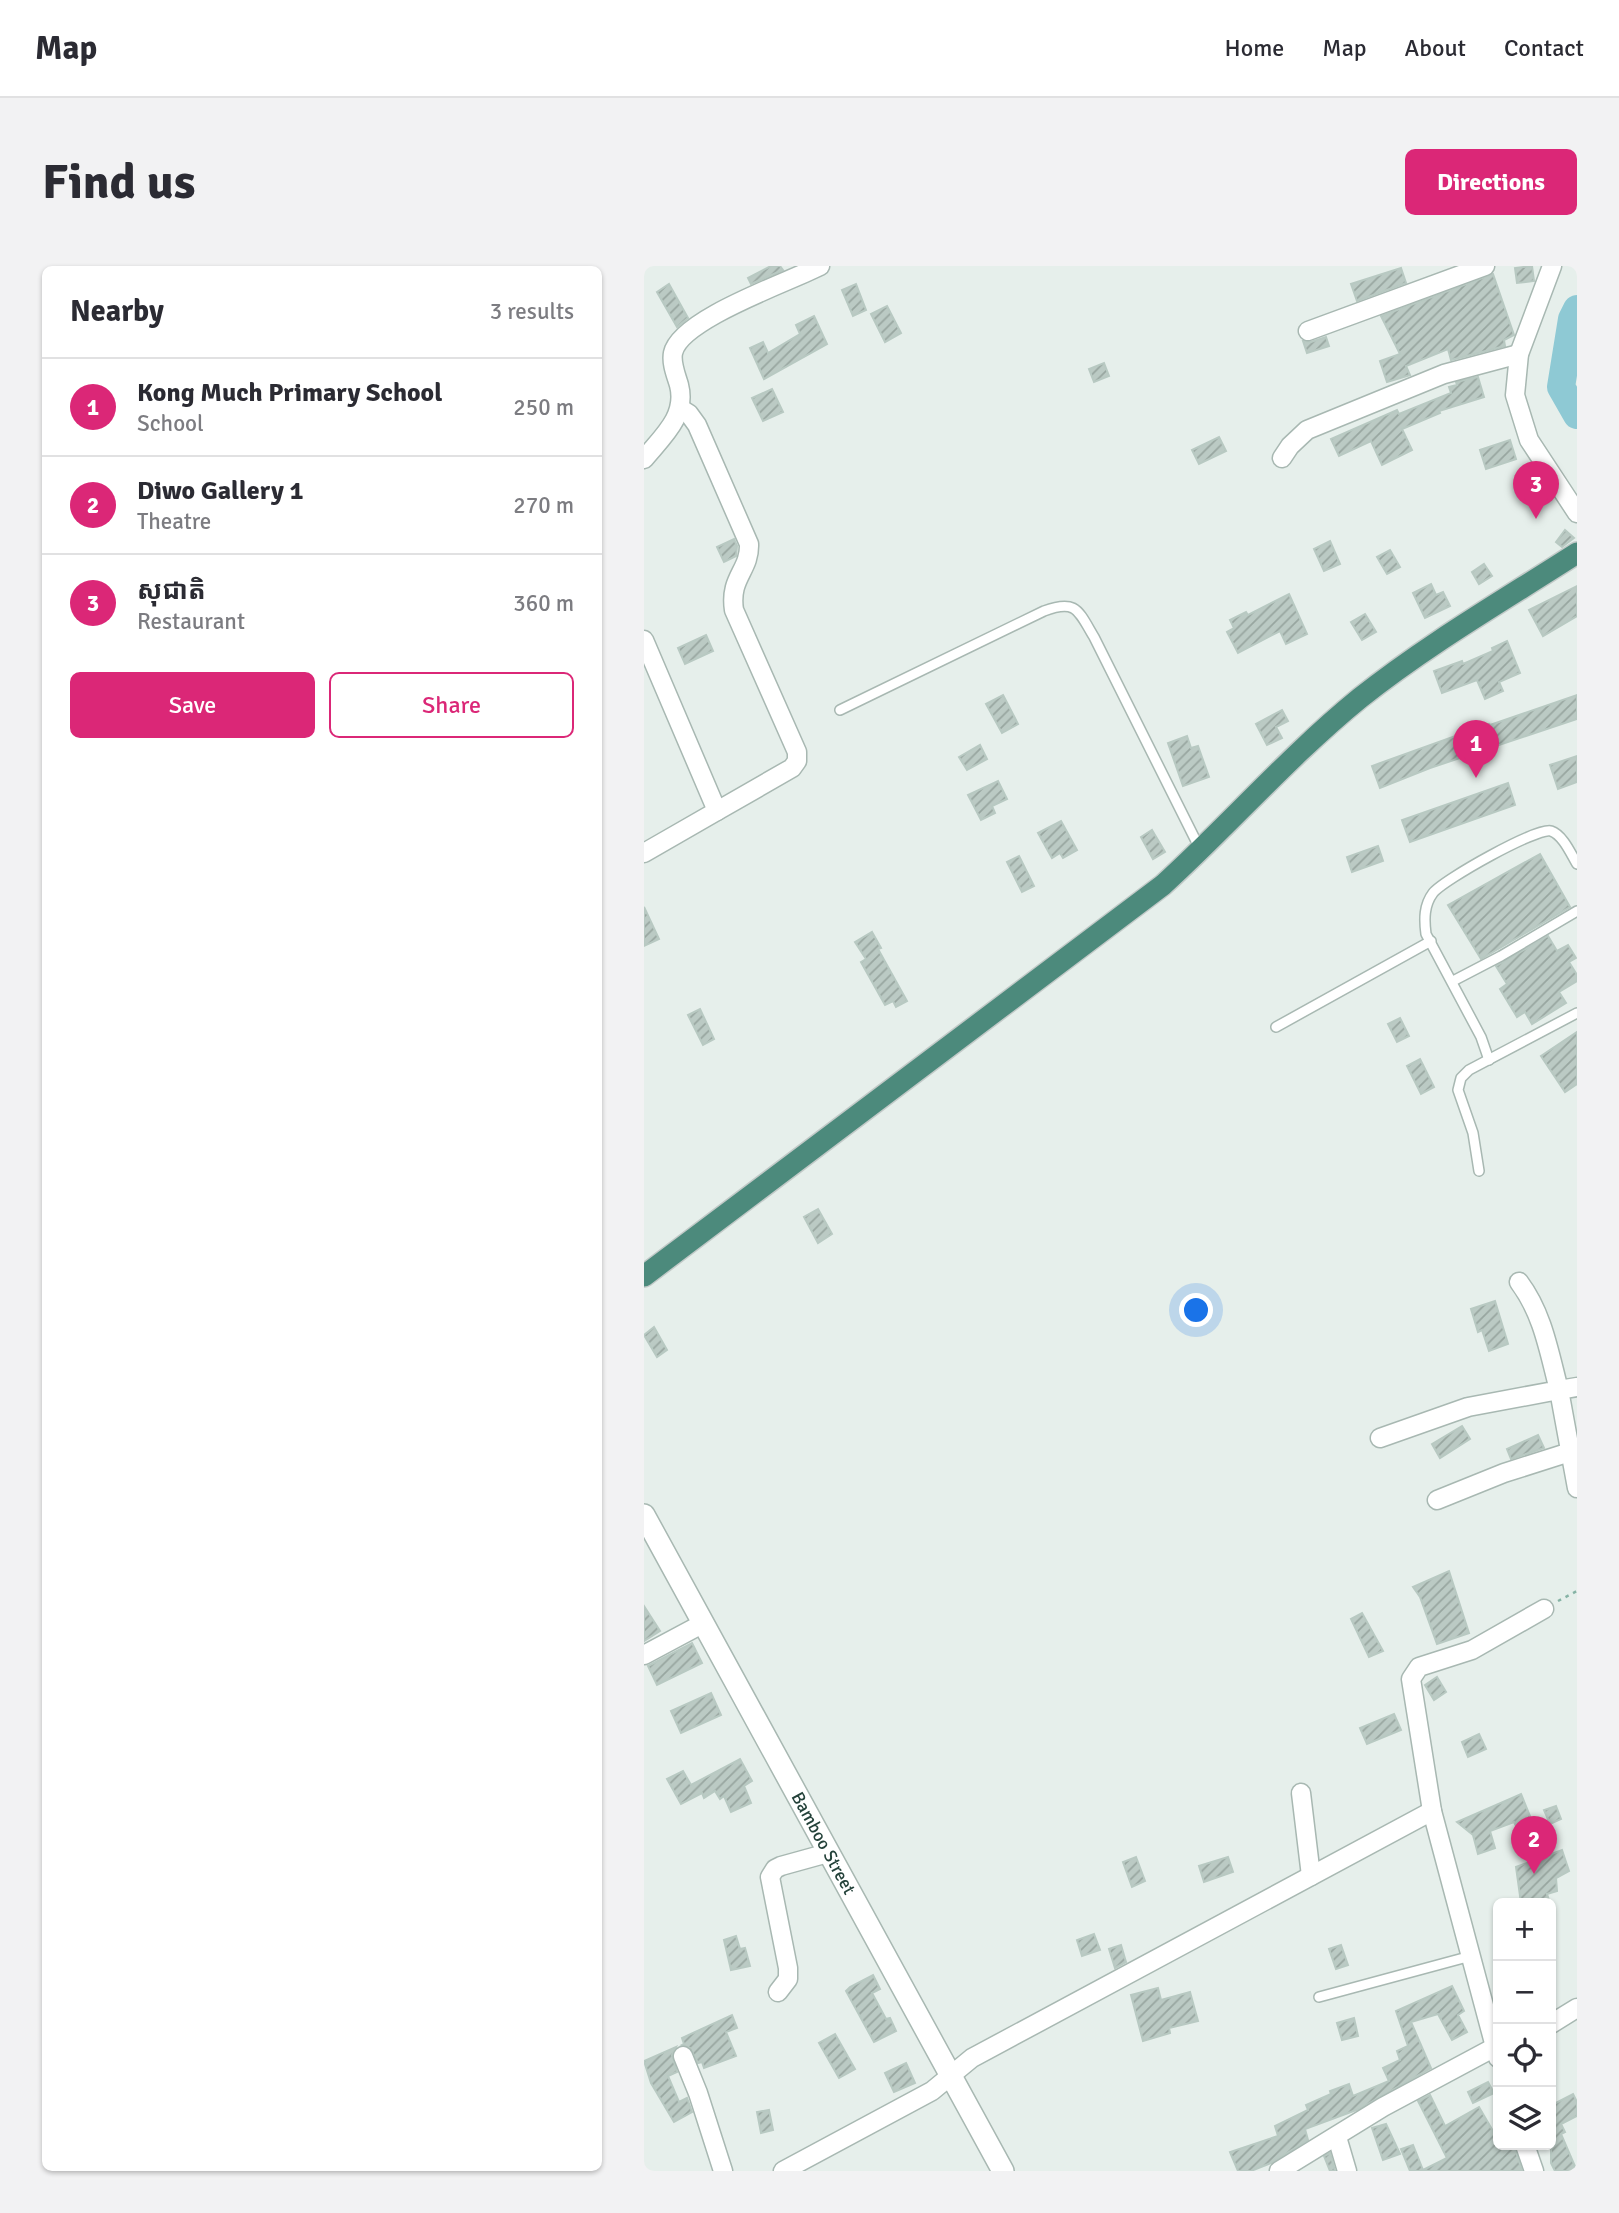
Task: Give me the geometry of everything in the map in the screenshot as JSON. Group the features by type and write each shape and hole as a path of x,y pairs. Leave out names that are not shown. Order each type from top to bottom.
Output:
{"highway":[{"path":"644,1276 1163,885 1359,699 1405,664 1577,553"}],"street":[{"path":"644,459 681,410 682,397 673,364 673,353 683,337 701,322 727,308 820,266"},
{"path":"1308,331 1485,266"},
{"path":"1552,266 1519,354 1515,395 1529,440 1577,513"},
{"path":"1282,458 1307,430 1444,374 1519,354"},
{"path":"644,852 792,768 797,761 797,752 734,610 733,587 748,558 749,544 697,425 689,414 681,410"},
{"path":"644,640 717,811"},
{"path":"1519,1282 1532,1299 1568,1388 1570,1452 1577,1488"},
{"path":"1380,1437 1468,1407 1568,1388"},
{"path":"1437,1500 1504,1473 1570,1452"},
{"name":"Bamboo Street","path":"644,1516 1003,2171"},
{"path":"1493,2039 1432,1811 1411,1679 1419,1667 1472,1650 1544,1609"},
{"path":"644,1655 702,1624"},
{"path":"1301,1793 1311,1876"},
{"path":"783,2171 932,2091 972,2058 1432,1811"},
{"path":"778,1992 788,1979 787,1958 770,1877 775,1869 781,1866 828,1853"},
{"path":"1556,2021 1577,2008"},
{"path":"683,2056 723,2171"},
{"path":"1279,2171 1383,2107 1493,2056"},
{"path":"1337,2137 1347,2171"},
{"path":"1527,2150 1534,2171"}],"lane":[{"path":"840,710 1044,611 1062,605 1072,608 1083,619 1094,637 1201,851"},
{"path":"1489,1060 1481,1037 1453,981 1426,934 1426,904 1432,894 1453,877 1523,838 1542,831 1552,831 1560,837 1577,864"},
{"path":"1453,981 1577,911"},
{"path":"1276,1027 1431,941"},
{"path":"1479,1171 1473,1133 1458,1085 1461,1078 1469,1070 1577,1013"},
{"path":"1319,1997 1471,1956"}],"path":[{"path":"1544,1609 1577,1591"}],"building":[{"path":"771,266 780,266 783,270 751,284 748,278"},
{"path":"1532,266 1534,281 1517,283 1515,268"},
{"path":"1401,268 1406,283 1357,301 1351,284"},
{"path":"1493,274 1514,335 1504,340 1505,346 1451,360 1448,349 1406,366 1410,375 1387,382 1380,361 1400,354 1381,316"},
{"path":"669,284 688,318 677,327 657,292"},
{"path":"856,284 866,310 853,316 842,290"},
{"path":"887,306 901,333 885,342 871,314"},
{"path":"814,316 827,344 764,379 750,348 763,342 768,353 800,334 796,325"},
{"path":"1326,337 1329,346 1307,353 1303,341 1311,342"},
{"path":"1104,363 1109,376 1094,382 1089,369"},
{"path":"1478,377 1484,397 1439,411 1440,413 1402,429 1412,450 1382,465 1371,441 1339,456 1331,439 1397,410 1399,414 1451,393 1449,387 1457,385 1456,382"},
{"path":"772,389 783,412 763,421 752,398"},
{"path":"1219,437 1226,451 1199,464 1192,450"},
{"path":"1510,440 1516,459 1486,469 1480,450"},
{"path":"1565,530 1574,538 1562,547 1556,542"},
{"path":"734,539 737,546 736,556 724,562 717,547"},
{"path":"1330,541 1340,564 1324,571 1314,549"},
{"path":"1390,550 1400,567 1387,574 1377,557"},
{"path":"1484,564 1492,576 1479,584 1472,572"},
{"path":"1431,584 1436,595 1443,592 1450,606 1425,618 1413,593"},
{"path":"1577,586 1577,616 1543,636 1529,610"},
{"path":"1289,594 1307,634 1286,644 1280,631 1238,653 1227,632 1234,628 1230,620 1246,612 1248,615"},
{"path":"1365,614 1376,632 1362,640 1351,622"},
{"path":"706,635 713,651 685,664 678,648"},
{"path":"1507,641 1520,673 1499,682 1503,691 1485,699 1477,680 1442,693 1434,671 1462,661 1463,664 1493,651 1492,648"},
{"path":"1003,695 1018,724 1002,733 986,704"},
{"path":"1577,695 1577,719 1430,768 1380,788 1372,766"},
{"path":"1282,710 1288,721 1276,727 1282,738 1267,745 1256,724"},
{"path":"1187,736 1191,748 1198,746 1209,777 1183,786 1168,743"},
{"path":"980,745 987,759 967,770 959,757"},
{"path":"1577,756 1577,782 1558,789 1550,765"},
{"path":"998,781 1007,799 992,806 995,813 981,820 968,795"},
{"path":"1508,783 1515,805 1410,842 1402,820"},
{"path":"1061,821 1077,850 1063,858 1060,853 1052,858 1038,833"},
{"path":"1152,830 1165,852 1153,859 1141,837"},
{"path":"1378,846 1383,861 1352,872 1347,857"},
{"path":"1540,854 1570,907 1481,959 1448,905"},
{"path":"1019,856 1034,886 1022,892 1007,862"},
{"path":"644,907 659,939 644,946"},
{"path":"872,932 881,948 878,949 907,1001 896,1007 893,1001 885,1005 861,962 866,959 855,942"},
{"path":"1548,936 1557,951 1568,945 1576,958 1569,962 1577,975 1577,981 1559,992 1566,1003 1532,1024 1525,1012 1517,1017 1500,989 1507,984 1496,966"},
{"path":"700,1009 714,1039 703,1045 688,1015"},
{"path":"1400,1018 1409,1036 1397,1042 1388,1024"},
{"path":"1577,1032 1577,1084 1565,1092 1541,1056"},
{"path":"1420,1059 1434,1087 1421,1094 1407,1066"},
{"path":"818,1209 832,1234 818,1243 804,1217"},
{"path":"1495,1301 1508,1344 1489,1351 1482,1330 1478,1332 1471,1309"},
{"path":"654,1327 667,1350 657,1357 644,1335"},
{"path":"1462,1426 1470,1439 1440,1458 1432,1444"},
{"path":"1538,1435 1544,1448 1511,1459 1507,1449"},
{"path":"1449,1571 1469,1633 1437,1644 1420,1597 1413,1587"},
{"path":"644,1606 660,1631 644,1641"},
{"path":"1362,1613 1383,1651 1369,1657 1351,1619"},
{"path":"692,1643 702,1663 657,1685 648,1666"},
{"path":"1437,1677 1446,1692 1434,1700 1425,1685"},
{"path":"711,1693 721,1715 681,1733 671,1711"},
{"path":"1394,1714 1401,1730 1367,1744 1360,1728"},
{"path":"1479,1734 1486,1749 1468,1757 1462,1742"},
{"path":"740,1759 752,1781 744,1786 751,1803 731,1812 724,1796 720,1799 715,1791 704,1798 702,1793 681,1804 667,1779 683,1771 691,1785"},
{"path":"1521,1794 1532,1821 1517,1828 1514,1822 1490,1831 1495,1848 1478,1854 1473,1835 1457,1822"},
{"path":"1556,1806 1561,1819 1550,1824 1544,1810"},
{"path":"1562,1850 1569,1871 1556,1878 1557,1891 1547,1894 1548,1898 1520,1898 1516,1867"},
{"path":"1136,1857 1145,1881 1132,1887 1123,1862"},
{"path":"1228,1857 1233,1872 1204,1882 1199,1866"},
{"path":"1094,1934 1100,1950 1082,1956 1077,1940"},
{"path":"736,1936 740,1949 745,1948 750,1966 731,1970 724,1940"},
{"path":"1121,1945 1126,1962 1115,1968 1109,1949"},
{"path":"1341,1945 1348,1965 1336,1969 1329,1949"},
{"path":"873,1975 880,1989 872,1993 896,2031 874,2042 846,1991"},
{"path":"1452,1986 1464,2011 1458,2015 1467,2032 1452,2040 1438,2014 1411,2022 1431,2068 1359,2109 1305,2129 1308,2140 1271,2163 1251,2171 1238,2171 1230,2152 1278,2136 1275,2126 1308,2110 1306,2105 1349,2084 1353,2096 1389,2081 1383,2068 1400,2060 1397,2051 1408,2046 1396,2011"},
{"path":"1158,1988 1161,2000 1190,1992 1198,2021 1169,2028 1170,2033 1143,2041 1131,1995"},
{"path":"732,2015 737,2028 726,2032 736,2056 704,2068 690,2048 682,2045 682,2038"},
{"path":"1354,2018 1358,2036 1342,2040 1337,2023"},
{"path":"835,2034 855,2069 839,2078 819,2043"},
{"path":"676,2047 672,2055 677,2072 668,2076 679,2102 687,2098 692,2112 674,2122 651,2083 644,2061"},
{"path":"906,2063 915,2083 894,2092 885,2073"},
{"path":"1488,2082 1493,2093 1473,2103 1468,2092"},
{"path":"1573,2094 1577,2102 1577,2116 1561,2124 1565,2132 1561,2134 1577,2171 1555,2171 1551,2163 1551,2150 1556,2150 1556,2103"},
{"path":"1430,2095 1445,2126 1479,2107 1493,2131 1493,2150 1516,2150 1522,2171 1410,2171 1401,2149 1413,2145 1423,2170 1447,2158 1418,2101"},
{"path":"769,2110 773,2130 761,2133 757,2112"},
{"path":"1386,2124 1400,2154 1383,2160 1372,2128"},
{"path":"1330,2153 1335,2171 1330,2171 1324,2156"}],"waterway":[{"path":"1577,309 1572,319 1561,387 1577,415"}],"place":[{"name":"សុជាតិ","path":"1536,519"},
{"name":"Kong Much Primary School","path":"1476,778"},
{"name":"Diwo Gallery 1","path":"1534,1874"}]}
